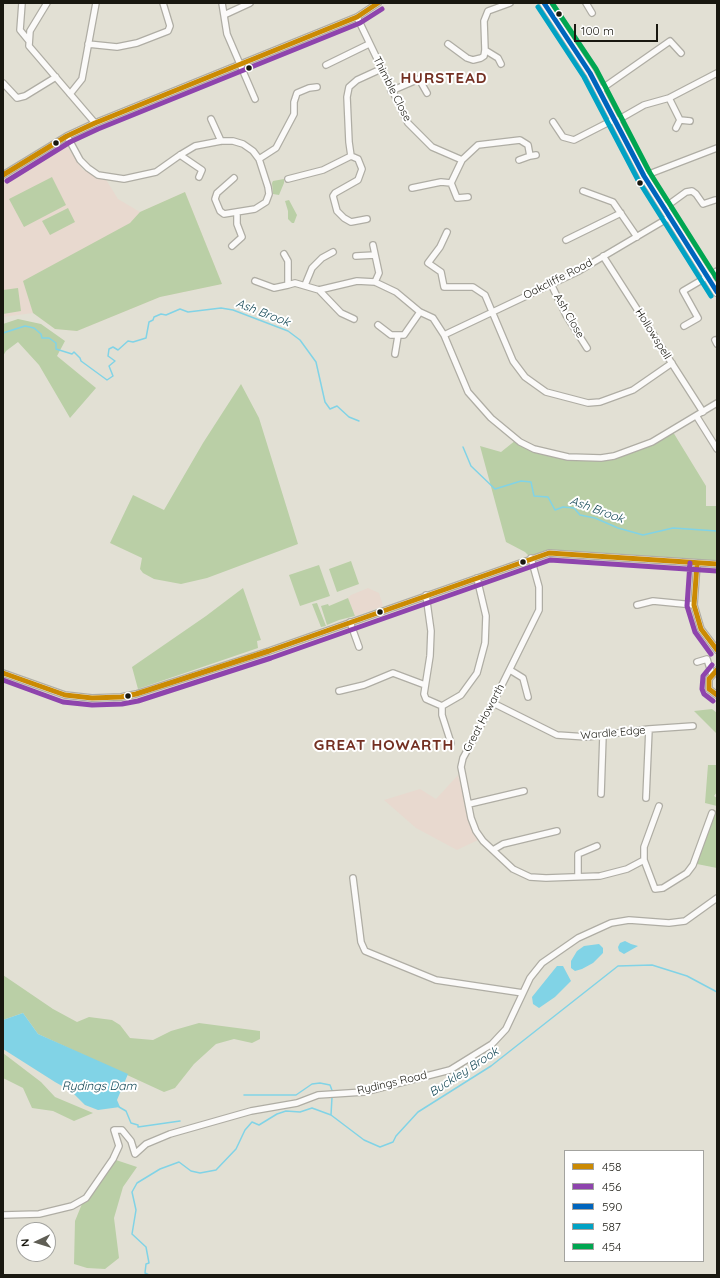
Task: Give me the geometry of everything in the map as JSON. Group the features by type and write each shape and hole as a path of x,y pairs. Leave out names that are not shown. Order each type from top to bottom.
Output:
{"highway":[{"path":"544,3 600,90 644,176 717,292"}],"street":[{"path":"22,3 20,30 29,44 95,123"},
{"path":"29,44 30,31 47,3"},
{"path":"70,94 82,79 96,3"},
{"path":"88,44 117,47 137,44 168,31 170,26 163,3"},
{"path":"222,3 227,34 255,99"},
{"path":"224,15 250,3"},
{"path":"3,175 67,136 95,123 357,17 378,3"},
{"path":"448,44 467,58 473,60 484,56 484,21 488,11 510,3"},
{"path":"586,3 592,13"},
{"name":"Thimble Close","path":"357,17 408,123 432,146 462,160"},
{"path":"600,90 670,40 680,53"},
{"path":"326,65 369,44"},
{"path":"485,50 498,58 501,64"},
{"path":"351,156 347,97 349,87 357,80 381,69"},
{"path":"553,122 563,138 574,140 644,105 669,98 717,72"},
{"path":"3,83 17,98 25,96 56,77"},
{"path":"392,91 419,79 427,93"},
{"path":"259,159 276,148 294,114 294,102 297,93 316,87"},
{"path":"669,98 680,120"},
{"path":"211,119 221,141"},
{"path":"680,120 690,121"},
{"path":"676,128 680,120"},
{"path":"67,136 80,160 98,175 107,178 135,178 156,172 180,154 196,146 221,141 233,141 243,144 253,151 259,159 268,187 269,194 266,202 255,209 224,214 220,210 215,199 217,193 234,178"},
{"path":"468,197 457,198 451,183 462,160 478,145 520,140 528,145 533,156 519,160"},
{"path":"644,176 717,148"},
{"path":"180,154 202,170 199,177"},
{"path":"288,180 323,170 351,156 358,159 362,169 358,180 335,193 334,201 337,211 351,222 367,219"},
{"path":"412,188 441,182 451,183"},
{"path":"664,208 686,192 692,191 703,204 715,200"},
{"path":"583,192 614,202 637,237"},
{"path":"232,246 242,237 237,224 237,213"},
{"path":"566,240 621,213"},
{"name":"Oakcliffe Road","path":"444,335 551,284 604,256 670,217"},
{"path":"447,232 440,247 428,263 441,272 444,288 473,287 485,295 513,361 525,377 546,392 588,403 613,398 633,390 672,363"},
{"path":"373,245 380,273 375,282"},
{"path":"305,285 312,268 322,258 333,252"},
{"path":"284,254 288,261 288,285"},
{"path":"356,256 376,255"},
{"name":"Hollowspell","path":"604,256 703,412"},
{"path":"684,326 698,318 683,291 717,271"},
{"path":"319,290 357,281 375,282 396,292 420,312 433,318 444,335 468,392 491,418 520,442 534,449 568,458 601,458 626,452 652,442 697,417 717,403"},
{"path":"255,282 274,288 295,283 319,290 341,313 354,319"},
{"name":"Ash Close","path":"551,284 566,315 587,348"},
{"path":"378,325 391,334 398,336 404,335 420,312"},
{"path":"394,354 398,336"},
{"path":"697,417 717,449"},
{"path":"3,673 65,695 92,698 120,697 136,694 261,654 531,558 549,553 559,552 697,564 717,564"},
{"name":"Great Howarth","path":"531,558 539,587 539,610 510,670 463,758 461,767 476,831 513,869 530,877 578,878 614,874 644,860"},
{"path":"697,564 694,605 701,629 717,650"},
{"path":"442,706 461,695 477,673 479,666 485,644 486,616 477,578"},
{"path":"426,595 431,631 430,656 424,685 424,694 426,699 442,706"},
{"path":"638,605 653,601 694,605"},
{"path":"350,622 359,647"},
{"path":"697,662 707,659 712,675"},
{"path":"510,670 523,678 528,697"},
{"path":"717,670 710,679 709,689 717,695"},
{"path":"339,691 364,685 393,673 424,685"},
{"name":"Wardle Edge","path":"493,703 557,735 587,737 649,729 693,726"},
{"path":"442,706 442,715 450,743"},
{"path":"646,798 649,729"},
{"path":"601,794 603,735"},
{"path":"469,804 524,791"},
{"path":"659,806 644,847 644,860 655,889 663,888 687,873 693,865 712,813"},
{"path":"493,850 503,844 557,831"},
{"path":"578,878 578,854 597,846"},
{"path":"353,878 362,942 365,951 436,980 523,993"},
{"name":"Rydings Road","path":"3,1215 39,1214 72,1206 86,1198 113,1159 119,1146 114,1130 122,1130 131,1141 135,1154 146,1144 170,1134 251,1111 297,1103 318,1094 364,1092 450,1070 492,1044 506,1029 530,978 542,963 578,938 610,923 629,920 669,924 685,921 717,898"}],"shaded area":[{"path":"66,145 83,170 105,178 118,199 140,212 185,192 222,284 160,297 77,331 55,329 33,313 3,317 3,182"},
{"path":"368,588 379,593 383,606 355,616 348,598 351,595"},
{"path":"458,775 471,826 478,840 457,850 416,828 384,800 420,789 436,799"}],"green space":[{"path":"52,177 66,205 24,227 9,199"},
{"path":"284,179 279,195 273,194 273,181"},
{"path":"185,192 222,284 160,297 77,331 55,329 33,313 23,281 130,223 140,212"},
{"path":"289,200 297,215 294,223 288,219 288,211 285,201"},
{"path":"68,208 75,222 50,235 42,221"},
{"path":"18,288 21,311 3,314 3,290"},
{"path":"18,319 41,324 65,341 57,356 96,388 70,418 39,365 18,342 6,351 3,356 3,324"},
{"path":"241,384 259,418 298,544 207,578 181,584 154,579 143,573 140,569 142,558 110,543 133,495 164,510 203,443"},
{"path":"673,432 706,486 706,506 717,506 717,562 697,562 560,550 549,551 530,557 525,552 506,542 480,446 501,452 516,440 570,459 601,460"},
{"path":"351,561 359,584 337,592 329,569"},
{"path":"319,565 330,596 300,606 289,575"},
{"path":"243,588 261,640 257,641 258,648 138,689 132,667 206,616"},
{"path":"348,598 355,616 327,625 321,606 328,604 329,606"},
{"path":"317,603 326,626 321,627 312,604"},
{"path":"712,709 717,713 717,734 694,711"},
{"path":"708,765 717,765 717,792 714,796 717,798 717,806 705,803"},
{"path":"717,807 717,868 697,864"},
{"path":"3,975 53,1009 77,1022 89,1017 112,1020 120,1025 130,1038 153,1040 171,1031 199,1023 260,1031 260,1039 252,1043 234,1039 216,1044 194,1064 175,1088 164,1092 38,1034 23,1013 3,1020"},
{"path":"3,1053 41,1082 55,1097 93,1113 74,1121 53,1111 32,1108 23,1088 3,1078"},
{"path":"113,1159 137,1167 123,1187 114,1218 119,1258 105,1269 87,1268 74,1264 75,1221 84,1199"}],"water":[{"path":"625,941 638,946 624,954 619,951 618,947 620,943"},
{"path":"599,944 603,948 603,953 593,963 575,971 571,968 571,961 577,951 584,946"},
{"path":"557,966 563,966 571,981 555,997 539,1008 533,1004 532,997"},
{"name":"Rydings Dam","path":"23,1013 38,1034 128,1074 117,1100 120,1107 98,1110 85,1105 71,1091 3,1049 3,1020"}],"waterway":[{"name":"Ash Brook","path":"3,333 25,326 34,328 41,334 42,338 49,338 56,343 56,349 72,354 74,352 81,361 107,380 113,376 109,366 115,361 108,356 109,349 113,347 118,350 128,341 133,342 146,338 149,322 153,320 154,317 161,314 166,315 180,309 188,312 221,308 233,310 288,331 300,340 316,362 325,402 330,409 337,406 349,417 359,421"},
{"name":"Ash Brook","path":"463,447 471,466 495,489 521,481 531,482 534,496 548,497 555,510 563,507 574,508 580,515 595,518 618,528 643,535 673,528 717,531"},
{"name":"Buckley Brook","path":"332,1097 331,1115 364,1140 380,1147 393,1142 396,1136 418,1112 491,1066 618,966 652,965 687,976 717,992"},
{"name":"Buckley Brook","path":"244,1095 296,1095 312,1084 320,1083 330,1085 333,1093"},
{"name":"Buckley Brook","path":"119,1107 126,1111 131,1123 138,1125 138,1127 180,1121"},
{"path":"149,1275 145,1273 146,1264 149,1263 146,1247 132,1234 136,1210 132,1192 137,1183 160,1169 179,1162 191,1171 200,1173 216,1170 236,1149 245,1130 252,1122 259,1125 277,1114 286,1111 300,1112 312,1108 331,1115"}],"transit line":[{"name":"458","path":"3,175 67,136 95,123 357,17 378,3"},
{"name":"590","path":"544,3 590,73 644,176 717,292"},
{"name":"454","path":"552,3 596,69 650,173 717,279"},
{"name":"587","path":"538,7 584,77 638,180 711,296"},
{"name":"456","path":"7,181 70,142 98,129 360,23 382,9"},
{"name":"458","path":"3,673 65,695 92,698 121,697 136,694 269,651 549,553 717,564"},
{"name":"456","path":"3,680 63,702 92,705 122,704 138,701 271,658 550,560 717,571"},
{"name":"456","path":"690,563 687,606 695,632 711,654"},
{"name":"458","path":"697,564 694,605 701,629 717,650"},
{"name":"456","path":"712,665 703,676 702,689 704,694 713,701"},
{"name":"458","path":"717,670 709,679 709,689 717,695"}],"district":[{"name":"HURSTEAD","path":"444,78"},
{"name":"GREAT HOWARTH","path":"384,745"}]}
